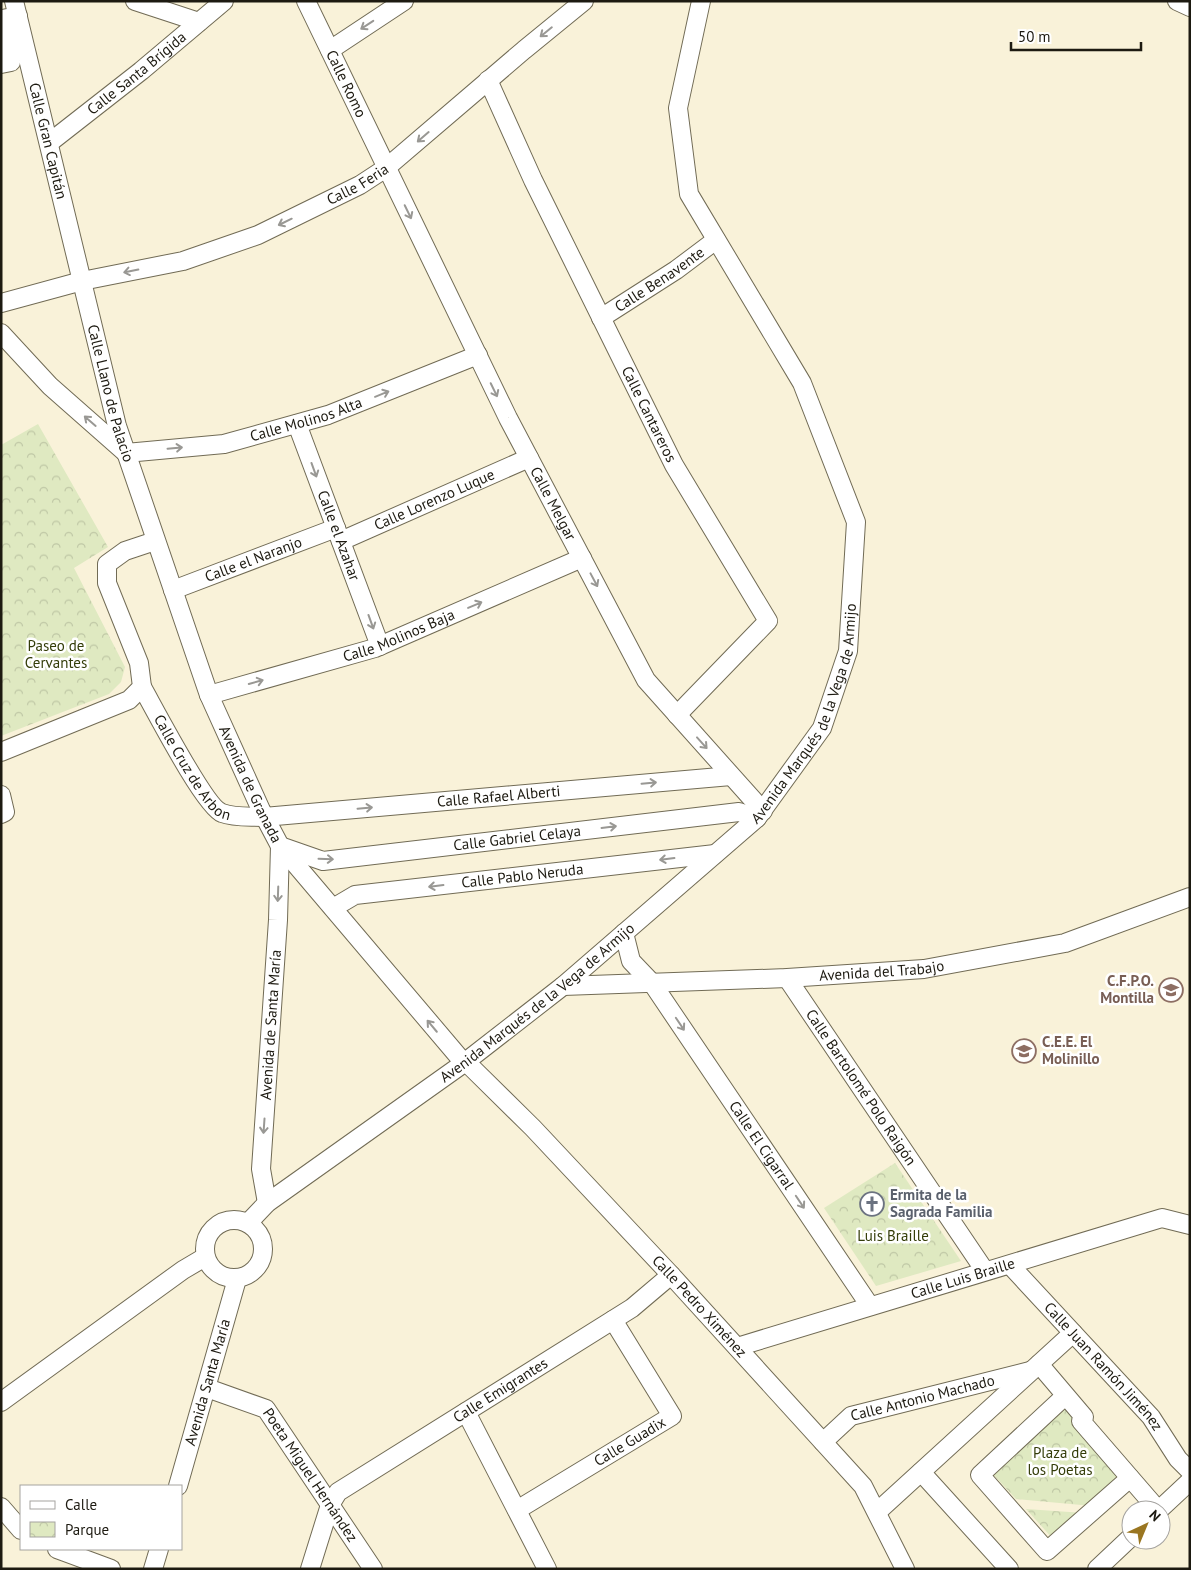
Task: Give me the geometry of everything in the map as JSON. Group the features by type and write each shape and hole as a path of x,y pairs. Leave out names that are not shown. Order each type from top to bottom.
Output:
{"street":[{"path":"135,1 199,22"},
{"name":"Calle Santa Brígida","path":"49,143 141,71 224,1"},
{"name":"Calle Romo","path":"306,1 386,168"},
{"path":"330,50 404,1"},
{"name":"Calle Feria","path":"1,303 82,281 183,261 258,235 360,185 386,168 488,80 584,1"},
{"name":"Avenida Marqués de la Vega de Armijo","path":"248,1224 267,1203 465,1063 562,986 624,933 760,814 822,728 848,651 856,522 802,383 689,194 678,108 701,1"},
{"path":"1177,1 1190,7"},
{"path":"1,64 10,62 2,19 16,9"},
{"name":"Calle Gran Capitán","path":"16,9 82,281"},
{"name":"Calle Cantareros","path":"488,80 533,180 674,465 768,621 677,715"},
{"name":"Calle Melgar","path":"386,168 529,458 646,680 731,776 760,814"},
{"name":"Calle Benavente","path":"601,318 676,270 716,240"},
{"name":"Calle Llano de Palacio","path":"82,281 126,453"},
{"name":"Calle Llano de Palacio","path":"1,333 50,386 126,453"},
{"name":"Calle Molinos Alta","path":"126,453 224,444 297,424 328,415 478,355"},
{"name":"Calle el Azahar","path":"297,424 380,646"},
{"name":"Avenida de Granada","path":"126,453 209,695 264,817 280,846 465,1063"},
{"name":"Calle Lorenzo Luque","path":"338,535 529,458"},
{"name":"Calle el Naranjo","path":"172,590 338,535"},
{"path":"1,752 129,700 142,687 140,663 107,583 107,564 125,551 155,541"},
{"name":"Calle Molinos Baja","path":"209,695 380,646 582,558"},
{"name":"Calle Cruz de Arbon","path":"142,687 197,783 213,806 221,813 235,816 264,817"},
{"name":"Calle Rafael Alberti","path":"264,817 731,776"},
{"path":"1,796 5,812 1,814"},
{"name":"Calle Gabriel Celaya","path":"280,846 323,861 739,812 760,814"},
{"name":"Avenida de Santa María","path":"267,1203 261,1169 278,920 280,846"},
{"name":"Calle Pablo Neruda","path":"333,908 355,895 715,854"},
{"name":"Avenida del Trabajo","path":"562,986 787,978 924,970 1065,944 1190,898"},
{"name":"Calle El Cigarral","path":"624,933 631,961 652,983 870,1306"},
{"name":"Calle Bartolomé Polo Raigón","path":"787,978 985,1272"},
{"name":"Calle Pedro Ximénez","path":"465,1063 533,1128 671,1275 863,1486 878,1512 905,1569"},
{"name":"Calle Luis Braille","path":"737,1347 1162,1218 1190,1225"},
{"path":"231,1219 248,1224 253,1226 261,1237 264,1251 259,1264 250,1274 237,1279 223,1277 212,1269 205,1257 204,1243 209,1232 219,1223 231,1219"},
{"path":"1,1402 183,1270 205,1257"},
{"name":"Calle Juan Ramón Jiménez","path":"1010,1265 1151,1417 1178,1459 1190,1471"},
{"name":"Calle Emigrantes","path":"330,1505 338,1492 632,1308 671,1275"},
{"name":"Avenida Santa María","path":"178,1485 237,1279"},
{"name":"Calle Guadix","path":"517,1510 672,1416 613,1320"},
{"name":"Calle Antonio Machado","path":"878,1512 1073,1333"},
{"path":"1036,1367 1066,1396 1084,1417 1081,1421 1150,1500"},
{"name":"Calle Antonio Machado","path":"823,1442 851,1416 1036,1367"},
{"name":"Poeta Miguel Hernández","path":"207,1388 266,1409 373,1569"},
{"path":"1066,1396 980,1475 1047,1550 1130,1478"},
{"path":"466,1412 547,1569"},
{"path":"921,1472 1009,1569"},
{"path":"1170,1500 1190,1481"},
{"path":"310,1569 330,1505"},
{"path":"1,1507 20,1529"},
{"path":"1098,1569 1121,1547"},
{"path":"60,1550 111,1569"},
{"path":"153,1569 159,1550"}],"green space":[{"name":"Paseo de Cervantes","path":"38,424 108,547 74,568 125,667 121,682 109,694 1,736 1,445"},
{"name":"Luis Braille","path":"895,1163 961,1261 876,1286 824,1208"},
{"name":"Plaza de los Poetas","path":"1062,1406 1127,1475 1092,1506 1016,1499 990,1471"},
{"path":"1026,1509 1084,1513 1054,1540"}],"place":[{"name":"C.F.P.O. Montilla","path":"1171,990"},
{"name":"C.E.E. El Molinillo","path":"1024,1051"},
{"name":"Ermita de la Sagrada Familia","path":"872,1204"}]}
